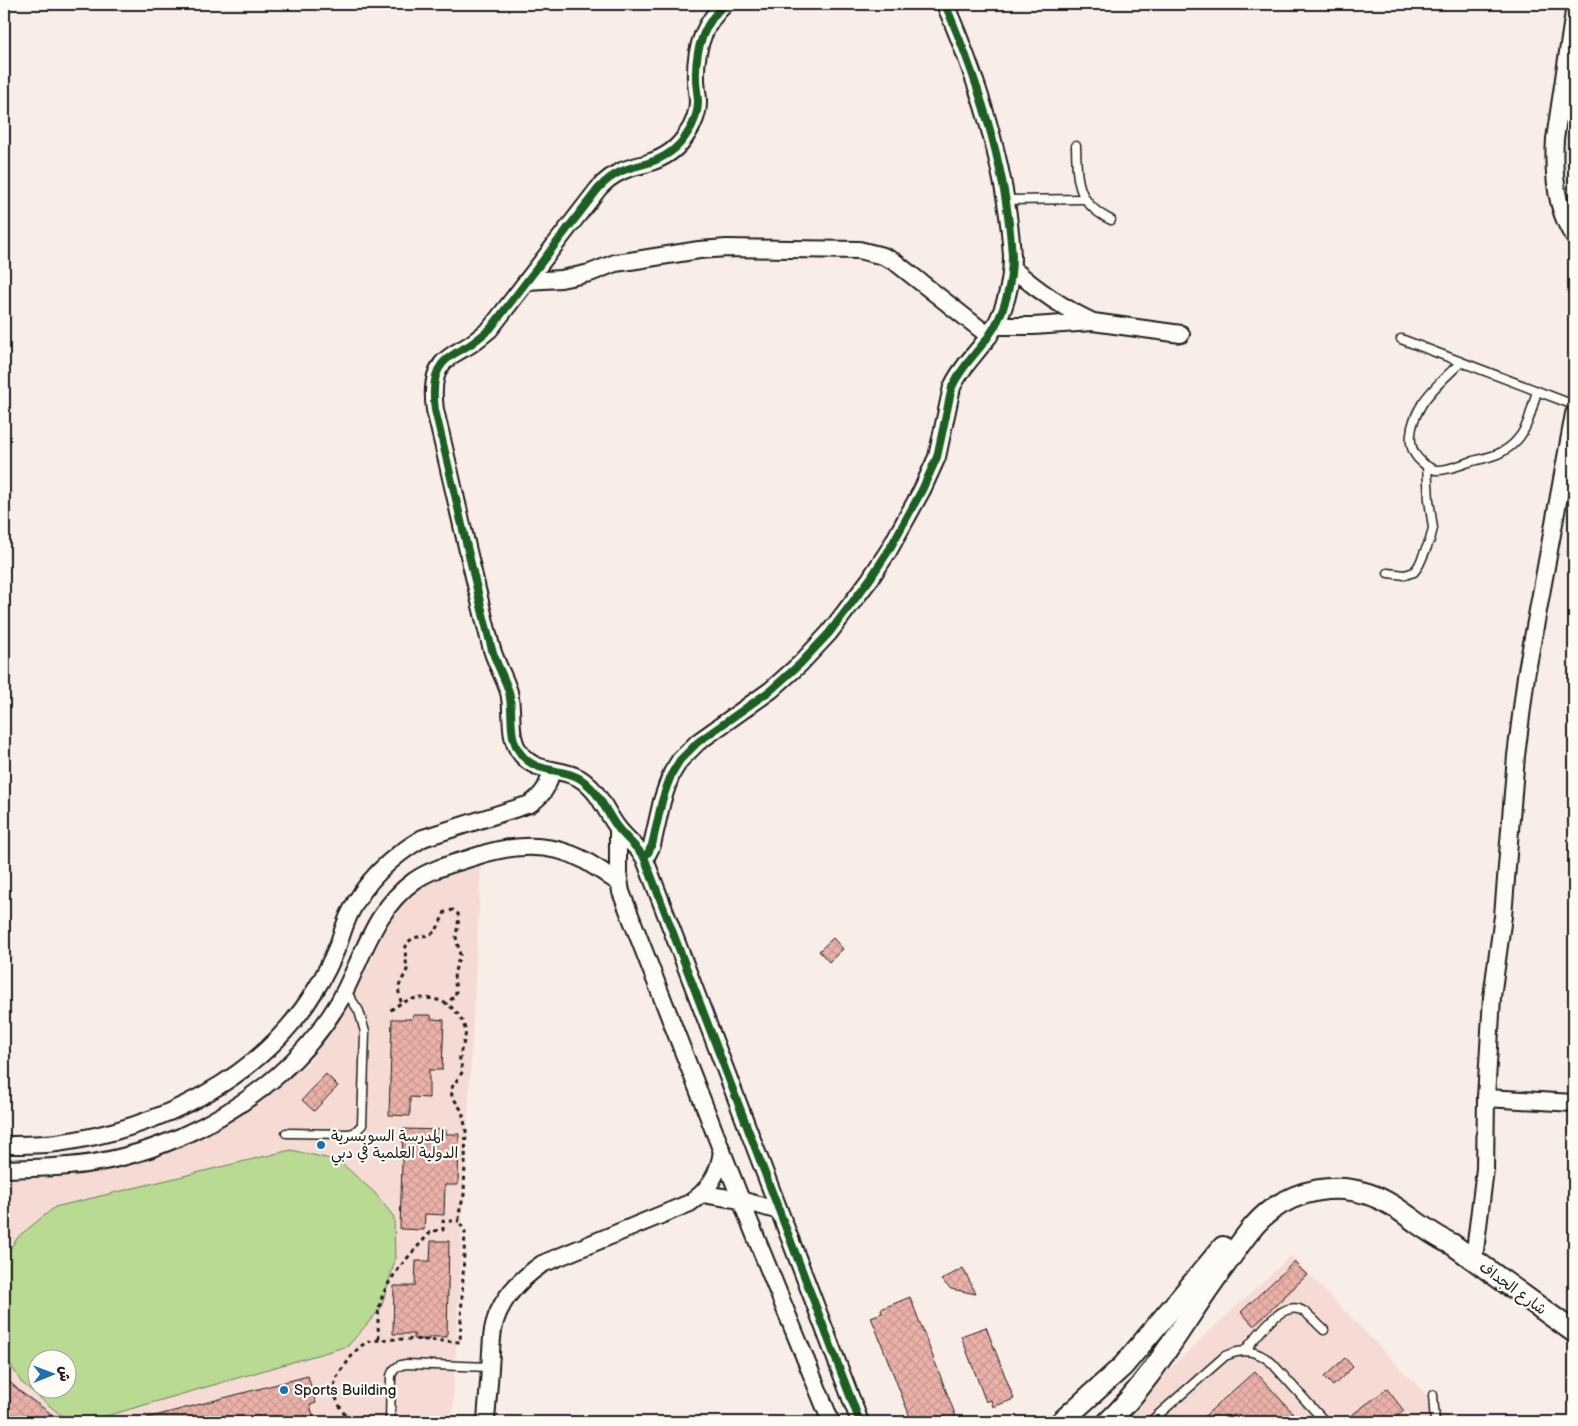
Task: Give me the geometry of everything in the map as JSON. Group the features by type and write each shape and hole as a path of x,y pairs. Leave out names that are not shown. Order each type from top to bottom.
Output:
{"street":[{"path":"725,4 711,20 701,38 696,59 698,102 689,132 675,149 658,160 624,170 606,181 598,189 490,329 474,342 449,357 442,364 437,374 433,397 434,410 491,648 511,704 512,735 516,746 530,763 540,768 569,774 586,782 598,796 618,828 644,857 860,1422"},
{"path":"644,857 652,844 666,786 680,760 698,742 771,690 800,664 829,633 890,550 918,498 937,457 954,382 992,331 1007,295 1012,268 1011,242 1000,174 983,107 971,70 945,4"},
{"path":"1574,12 1554,155 1561,207 1574,237"},
{"path":"527,281 562,280 615,264 699,250 727,248 859,250 877,254 895,262 992,331 1093,322 1181,334"},
{"path":"1012,268 1058,304 1093,322"},
{"path":"1474,1259 1485,1169 1486,1098 1492,997 1503,916 1515,764 1526,676 1567,494 1574,414"},
{"path":"4,1146 64,1141 134,1125 186,1104 236,1075 272,1045 303,1009 328,968 350,913 368,883 380,870 393,858 423,838 530,804 543,793 550,779 551,770"},
{"path":"618,828 619,883 625,902 748,1218 831,1422"},
{"path":"4,1169 69,1166 97,1162 150,1148 196,1130 239,1105 279,1074 314,1037 345,990 380,917 403,889 414,880 429,872 494,850 540,846 570,853 619,883"},
{"path":"1486,1098 1574,1103"},
{"path":"486,1422 493,1328 506,1298 516,1284 542,1264 696,1198 714,1178 718,1170 722,1151"},
{"path":"1061,1422 1122,1366 1252,1214 1277,1192 1292,1184 1324,1176 1356,1178 1372,1183 1400,1199 1438,1228 1452,1244"},
{"path":"1108,1422 1139,1388 1249,1232 1258,1221 1282,1203 1309,1192 1339,1189 1353,1190 1382,1199 1436,1236 1452,1244"},
{"path":"696,1198 741,1200 779,1212"},
{"path":"696,1198 702,1203 720,1206 748,1218"},
{"name":"شارع الجداف","path":"1452,1244 1574,1332"}],"lane":[{"path":"1076,146 1077,175 1084,199 1100,215 1111,220"},
{"path":"1005,200 1084,199"},
{"path":"1401,339 1574,405"},
{"path":"1461,362 1427,396 1416,414 1410,434 1412,449 1420,462 1437,470 1496,455 1504,451 1524,430 1538,391"},
{"path":"1388,573 1405,575 1414,572 1430,540 1433,528 1427,466"},
{"path":"286,1134 348,1134 358,1130 362,1125 365,1032 359,1011 345,990"},
{"path":"1245,1350 1278,1314 1289,1309 1303,1311 1324,1330"},
{"path":"1150,1422 1226,1356 1245,1350 1264,1356 1272,1363 1325,1422"},
{"path":"390,1422 391,1376 398,1366 406,1364 490,1367"},
{"path":"1433,1395 1435,1422"}],"path":[{"path":"401,1002 398,988 407,970 406,950 408,943 413,938 433,933 439,927 445,912 453,910 459,917 456,939 460,955 454,974 456,992 446,1004"},
{"path":"349,1422 336,1401 334,1389 336,1378 365,1343 379,1339 460,1342 465,1232 458,1212 464,1195 466,1130 462,1111 452,1096 451,1089 463,1071 460,1057 466,1035 464,1026 453,1008 427,997 410,998 401,1002 389,1012"},
{"path":"379,1339 378,1314 380,1303 390,1280 432,1231 443,1230 443,1221 460,1221"}],"shaded area":[{"name":"المدرسة السويسرية الدولية العلمية في دبي","path":"481,865 452,1422 4,1422 4,1180 74,1174 145,1156 207,1134 250,1108 308,1063 344,1011 371,961 390,917 405,898 429,882"},
{"path":"1291,1256 1453,1422 1112,1422"}],"green space":[{"path":"291,1150 339,1161 375,1193 394,1217 395,1260 381,1308 348,1346 96,1419 63,1417 40,1398 78,1398 78,1348 28,1348 28,1388 21,1382 4,1353 4,1257 19,1236 55,1207"}],"building":[{"path":"833,938 843,949 829,962 819,951"},
{"path":"413,1015 431,1015 431,1019 444,1020 442,1070 429,1070 429,1098 410,1097 410,1116 389,1115 392,1019 412,1019"},
{"path":"326,1074 338,1086 314,1111 302,1100"},
{"path":"403,1129 446,1130 446,1134 459,1134 458,1185 445,1185 444,1215 425,1214 424,1230 400,1229"},
{"path":"431,1241 449,1241 447,1337 429,1337 429,1340 414,1339 414,1334 393,1334 394,1286 415,1286 416,1261 430,1261"},
{"path":"1294,1262 1307,1275 1254,1326 1241,1312"},
{"path":"963,1268 976,1294 951,1289 941,1280"},
{"path":"910,1297 958,1422 912,1422 871,1317 882,1313 881,1309"},
{"path":"986,1327 1014,1399 993,1407 991,1400 986,1402 961,1336"},
{"path":"1345,1358 1353,1367 1333,1386 1324,1377"},
{"path":"1255,1371 1301,1422 1198,1422"},
{"name":"Sports Building","path":"308,1376 316,1403 310,1405 315,1422 147,1422 147,1418"},
{"path":"4,1377 28,1398 60,1420 4,1419"},
{"path":"1387,1389 1404,1411 1389,1422 1342,1422"}],"cycle path":[{"path":"725,4 711,20 699,47 696,68 697,111 689,131 675,148 665,156 628,168 612,176 601,186 490,329 442,364 436,374 434,404 491,646 509,692 514,740 521,754 534,765 572,775 592,788 618,828 644,857 860,1422"},
{"path":"644,857 652,845 662,801 672,773 680,760 698,742 771,690 800,664 829,633 870,579 889,550 922,490 937,457 952,387 964,367 994,328 1003,308 1011,277 1012,256 1009,223 998,159 980,96 945,4"}],"place":[{"name":"المدرسة السويسرية الدولية العلمية في دبي","path":"321,1145"},
{"name":"Sports Building","path":"284,1390"}]}
